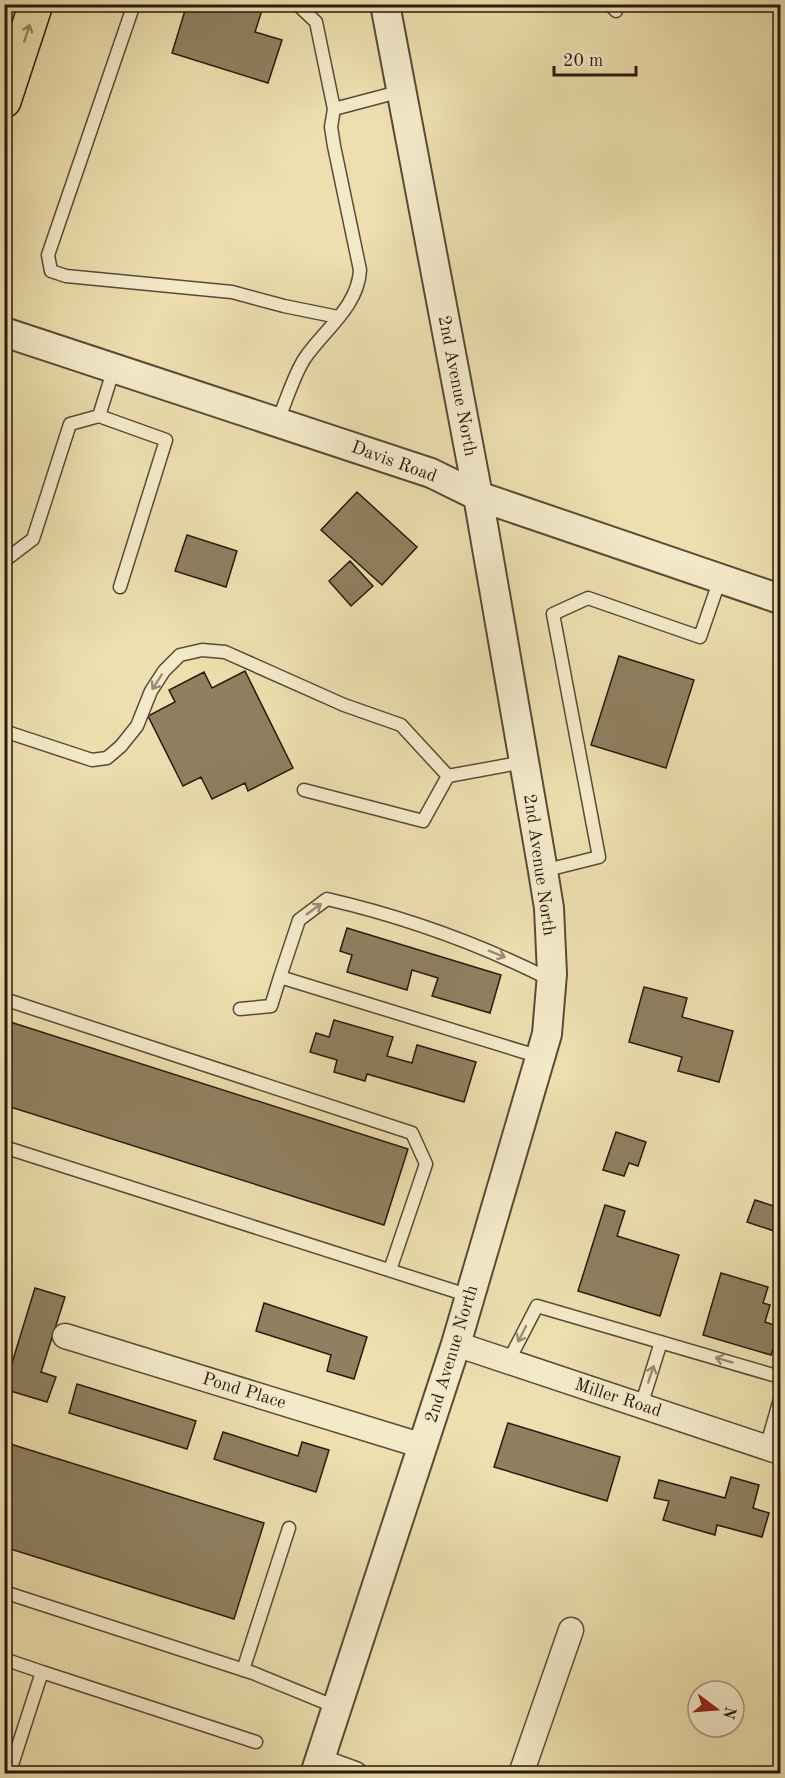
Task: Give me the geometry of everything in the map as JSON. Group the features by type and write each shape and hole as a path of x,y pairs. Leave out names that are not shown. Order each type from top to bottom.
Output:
{"main road":[{"path":"4,101 36,4"}],"street":[{"name":"2nd Avenue North","path":"317,1767 456,1344 547,1034 551,980 549,908 543,871 478,496 385,4"},
{"name":"Davis Road","path":"4,332 431,473 478,496 780,600"},
{"name":"Pond Place","path":"65,1336 423,1446"},
{"name":"Miller Road","path":"456,1344 773,1450"},
{"path":"521,1773 571,1630"},
{"path":"317,1767 355,1773"}],"lane":[{"path":"134,4 48,255 51,271 66,276 232,292 338,317"},
{"path":"278,422 304,359 338,317 358,287 360,270 334,146 331,127 334,109 316,22 294,4"},
{"path":"334,109 402,91"},
{"path":"99,416 114,368"},
{"path":"4,561 33,539 70,424 99,416 166,440 120,587"},
{"path":"543,871 599,856 553,614 588,598 700,638 720,579"},
{"path":"4,731 92,760 107,758 121,746 137,726 151,691 164,671 180,655 202,650 225,652 344,705 400,725 448,776"},
{"path":"304,790 423,820 448,776 524,762"},
{"path":"240,1009 271,1006 298,920 327,899 358,906 452,936 504,956 551,980"},
{"path":"280,977 540,1057"},
{"path":"4,999 412,1133 426,1164 390,1270"},
{"path":"4,1147 470,1296"},
{"path":"508,1362 537,1306 780,1377"},
{"path":"640,1406 661,1342"},
{"path":"773,1450 780,1399"},
{"path":"243,1670 289,1527"},
{"path":"4,1592 243,1670 336,1707"},
{"path":"4,1659 256,1742"},
{"path":"9,1773 42,1672"}],"building":[{"path":"187,4 254,4 263,7 255,32 282,40 268,83 172,53"},
{"path":"357,492 417,547 382,585 321,530"},
{"path":"187,535 237,551 226,587 175,571"},
{"path":"350,561 373,586 351,606 329,581"},
{"path":"619,656 694,680 666,768 591,745"},
{"path":"245,671 293,768 248,791 245,783 212,799 201,777 183,786 148,716 175,702 169,690 204,672 212,688"},
{"path":"347,928 501,975 490,1013 432,996 438,978 412,970 407,990 347,972 352,955 340,951"},
{"path":"644,987 687,998 682,1017 733,1031 719,1082 678,1071 682,1057 629,1042"},
{"path":"4,1020 408,1149 384,1225 4,1105"},
{"path":"334,1020 393,1037 387,1056 412,1063 417,1045 476,1062 464,1102 367,1074 365,1081 334,1072 337,1060 310,1052 316,1033 329,1037"},
{"path":"616,1132 646,1142 638,1166 629,1163 624,1176 603,1170"},
{"path":"755,1200 780,1208 774,1231 747,1222"},
{"path":"605,1205 625,1211 617,1236 679,1255 660,1316 578,1291"},
{"path":"721,1273 768,1287 763,1303 770,1305 765,1322 780,1327 771,1355 703,1335"},
{"path":"35,1288 65,1297 41,1372 56,1377 47,1402 4,1389"},
{"path":"264,1303 367,1337 354,1379 327,1371 331,1355 256,1331"},
{"path":"77,1384 196,1421 187,1449 69,1413"},
{"path":"508,1423 620,1457 607,1501 494,1467"},
{"path":"223,1432 298,1456 302,1442 329,1450 316,1492 214,1459"},
{"path":"4,1442 264,1523 234,1619 4,1547"},
{"path":"731,1477 759,1485 753,1508 769,1513 762,1537 717,1525 715,1535 663,1520 669,1501 654,1498 659,1480 725,1498"}]}
